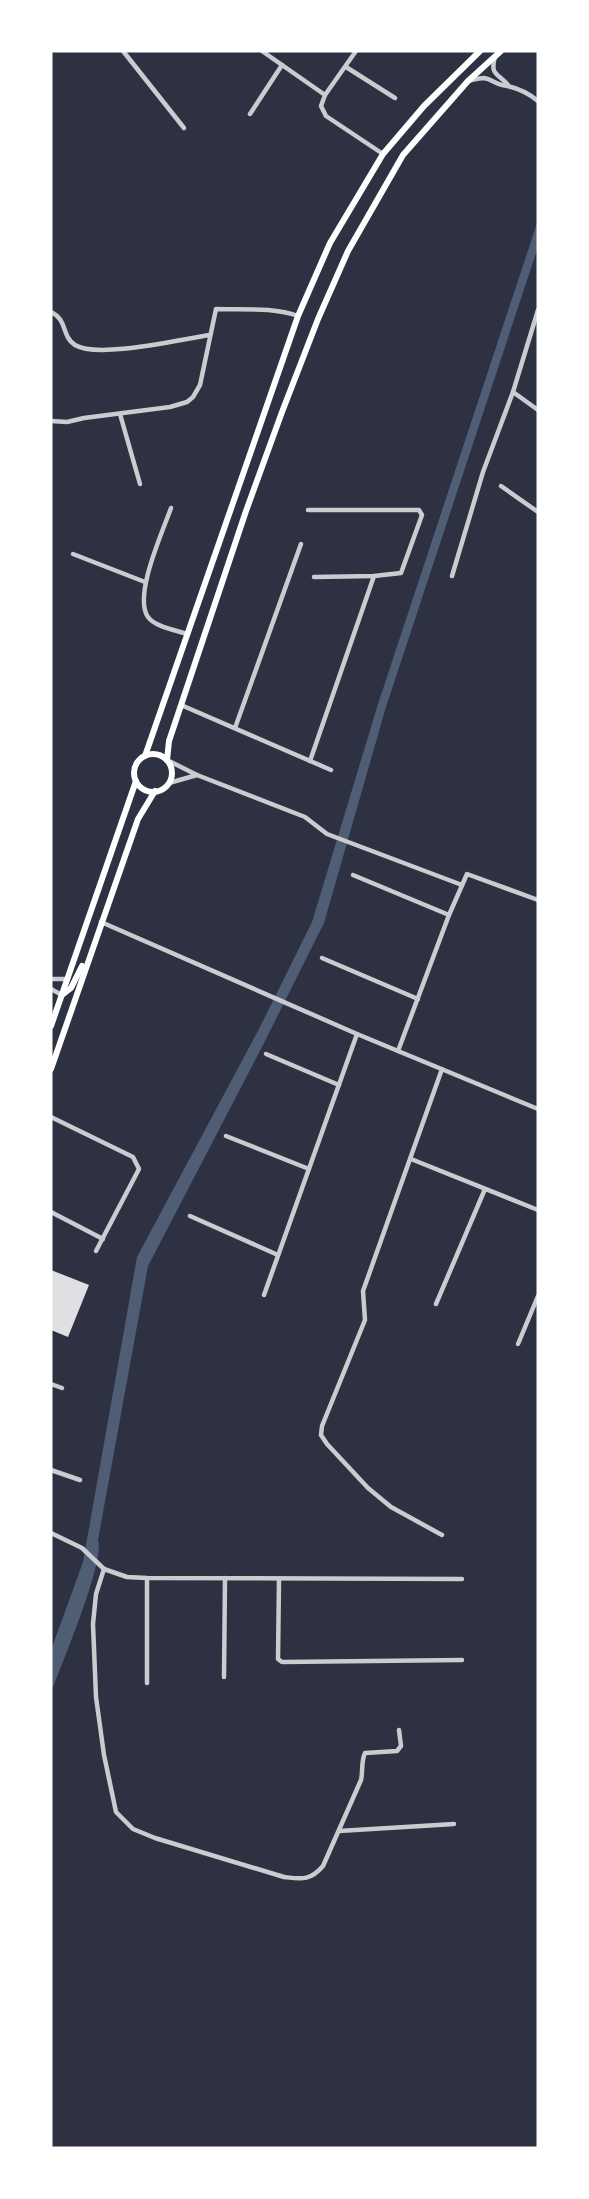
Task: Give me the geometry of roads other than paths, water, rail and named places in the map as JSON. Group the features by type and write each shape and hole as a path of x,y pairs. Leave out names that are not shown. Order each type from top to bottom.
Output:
{"main road":[{"path":"51,1026 136,781 135,768 145,756 298,316 330,243 384,154 434,95 480,51"},
{"path":"136,781 144,789 155,791 161,790 169,783 172,771 167,760 169,741 246,511 318,319 348,251 402,155 468,81 501,51"},
{"path":"145,756 154,754 167,760"},
{"path":"51,1069 138,819 155,791"},
{"path":"62,995 71,988 94,942"}],"street":[{"path":"123,51 184,128"},
{"path":"262,51 325,95"},
{"path":"356,51 325,95 321,106 326,116 384,154"},
{"path":"495,56 492,68 493,73 508,85 531,95 538,101"},
{"path":"250,114 282,65"},
{"path":"346,67 395,98"},
{"path":"468,81 484,78 502,85 508,85"},
{"path":"51,421 67,422 84,418 170,407 187,402 193,397 200,384 216,309 271,311 298,316"},
{"path":"51,312 62,321 67,336 72,342 84,349 123,348 210,335"},
{"path":"452,576 482,472 513,392 538,312"},
{"path":"513,392 538,410"},
{"path":"120,414 140,484"},
{"path":"502,486 538,512"},
{"path":"171,508 145,582 145,609 148,616 154,622 187,634"},
{"path":"308,510 419,510 422,517 404,570 396,574 374,576 314,578"},
{"path":"235,728 301,544"},
{"path":"72,554 145,582"},
{"path":"310,761 374,576"},
{"path":"181,705 331,770"},
{"path":"167,760 197,775 306,817 327,834 462,885"},
{"path":"169,783 197,775"},
{"path":"398,1051 449,915 467,874 538,900"},
{"path":"353,875 449,915"},
{"path":"101,922 357,1034 538,1109"},
{"path":"322,958 418,999"},
{"path":"51,979 68,979"},
{"path":"51,990 62,995"},
{"path":"264,1295 357,1034"},
{"path":"266,1054 338,1085"},
{"path":"442,1069 363,1291 365,1320 322,1426 321,1435 327,1444 375,1495 391,1507 442,1535"},
{"path":"51,1117 133,1157 139,1169 96,1251"},
{"path":"226,1136 309,1169"},
{"path":"411,1159 538,1210"},
{"path":"436,1304 485,1189"},
{"path":"51,1212 103,1239"},
{"path":"190,1216 278,1255"},
{"path":"518,1344 538,1296"},
{"path":"532,1310 538,1313"},
{"path":"51,1384 62,1388"},
{"path":"51,1470 80,1480"},
{"path":"51,1533 82,1548 104,1569 121,1576 147,1578 462,1580"},
{"path":"104,1569 96,1594 93,1624 98,1707 104,1755 116,1812 133,1828 155,1838 284,1877 303,1879 315,1875 323,1866 361,1780 363,1770 362,1758 365,1754 397,1751 401,1746 399,1730"},
{"path":"147,1578 147,1683"},
{"path":"224,1677 225,1578"},
{"path":"279,1579 278,1659 282,1662 462,1660"},
{"path":"339,1832 454,1824"}],"water":[{"path":"538,220 538,247 386,707 324,923 148,1266 98,1540 99,1551 95,1569 81,1615 51,1693 51,1650 83,1562 137,1257 260,1027 312,922 378,704"}]}
